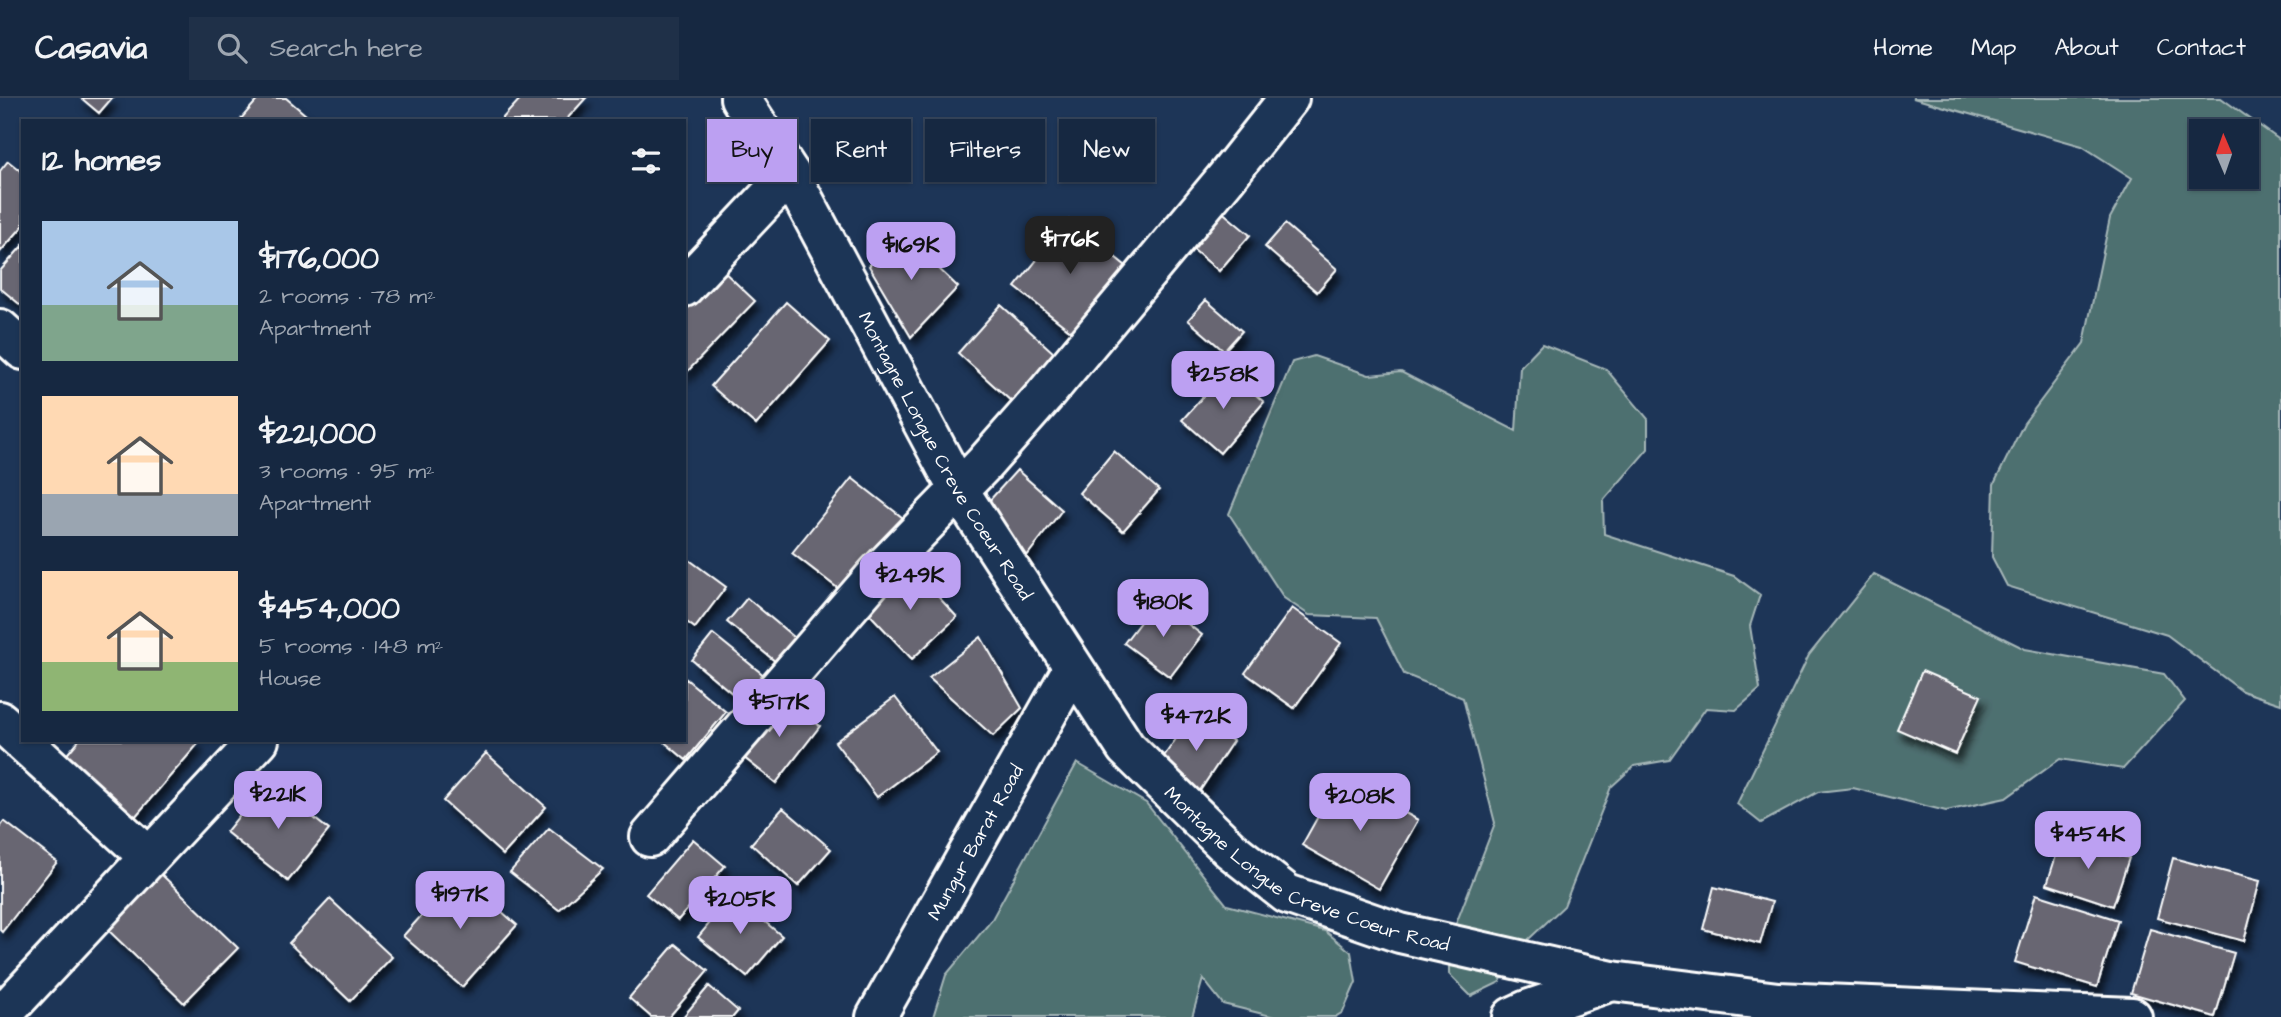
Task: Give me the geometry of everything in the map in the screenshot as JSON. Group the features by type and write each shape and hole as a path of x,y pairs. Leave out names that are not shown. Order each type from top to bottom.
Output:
{"street":[{"name":"Montagne Longue Creve Coeur Road","path":"740,98 754,119"},
{"path":"650,837 877,574 1044,396 1289,98"},
{"path":"686,285 782,182"},
{"name":"Montagne Longue Creve Coeur Road","path":"794,182 958,489 1126,748 1231,850 1287,894 1400,933 1612,981 1779,1002 1933,1012 2132,1017"},
{"path":"0,329 21,348"},
{"name":"Mungur Barat Road","path":"876,1017 1073,668"},
{"path":"0,722 21,741"},
{"path":"22,742 149,858"},
{"path":"0,1017 257,742"},
{"path":"1512,1017 1612,981"}],"green space":[{"path":"1913,98 2221,98 2250,119 2189,119 2189,189 2259,189 2259,125 2281,141 2281,704 2242,691 2167,635 2007,586 1992,557 1994,484 2024,423 2084,343 2110,218 2132,178 2082,146"},
{"path":"1542,344 1606,369 1648,419 1648,449 1603,501 1604,534 1734,576 1760,595 1750,626 1760,689 1736,710 1706,708 1669,760 1634,766 1611,787 1564,906 1515,952 1500,982 1471,996 1449,974 1449,942 1495,823 1463,698 1404,674 1376,618 1309,615 1284,598 1229,514 1292,362 1314,356 1369,375 1401,372 1516,431 1520,367"},
{"path":"1874,574 2025,649 2164,674 2185,701 2123,769 2060,759 2006,798 1946,811 1853,788 1818,792 1761,823 1737,804 1809,655"},
{"path":"1077,763 1146,803 1227,905 1325,931 1351,952 1356,982 1343,1012 1335,1017 1275,1017 1223,1004 1203,979 1192,1017 933,1017 946,975 991,921"}],"building":[{"path":"81,98 112,98 99,113"},
{"path":"259,98 286,98 311,119 241,119"},
{"path":"521,98 586,98 567,119 502,119"},
{"path":"8,161 21,171 21,228 0,252 0,171"},
{"path":"1220,210 1250,235 1219,271 1189,246"},
{"path":"1069,220 1126,266 1072,332 1015,287"},
{"path":"1285,224 1337,269 1317,292 1265,247"},
{"path":"901,232 958,287 911,337 869,266"},
{"path":"21,247 21,305 0,288 0,271"},
{"path":"718,266 755,301 686,373 686,299"},
{"path":"1206,300 1242,331 1224,351 1188,320"},
{"path":"786,302 830,341 756,425 711,386"},
{"path":"1001,305 1055,354 1012,402 958,353"},
{"path":"1227,370 1264,402 1220,453 1182,420"},
{"path":"1114,451 1159,490 1123,531 1079,493"},
{"path":"1017,470 1062,510 1023,561 979,512"},
{"path":"852,478 903,518 844,593 792,553"},
{"path":"686,557 726,587 695,628 686,621"},
{"path":"909,565 957,617 912,659 863,607"},
{"path":"747,598 795,638 776,662 727,622"},
{"path":"1157,600 1202,635 1170,677 1124,643"},
{"path":"1292,608 1341,643 1294,708 1245,673"},
{"path":"713,634 766,677 744,703 692,660"},
{"path":"981,637 1022,708 993,736 929,678"},
{"path":"1922,671 1981,696 1955,754 1897,729"},
{"path":"686,679 726,712 686,760 664,742 686,742"},
{"path":"782,696 820,726 776,783 738,753"},
{"path":"895,697 937,752 877,797 835,742"},
{"path":"1193,714 1233,741 1199,792 1158,765"},
{"path":"77,742 198,744 134,818 64,758"},
{"path":"486,753 546,807 503,855 443,801"},
{"path":"1340,777 1418,820 1379,889 1302,845"},
{"path":"267,781 329,830 288,881 226,832"},
{"path":"783,808 831,849 798,886 751,844"},
{"path":"4,821 57,862 2,932 0,826"},
{"path":"549,828 603,869 559,910 510,872"},
{"path":"2062,837 2129,858 2113,906 2047,884"},
{"path":"693,839 725,866 678,920 646,894"},
{"path":"2173,858 2260,881 2244,941 2157,918"},
{"path":"161,874 238,948 184,1003 108,930"},
{"path":"459,874 517,925 462,987 403,936"},
{"path":"1714,887 1772,902 1760,944 1703,929"},
{"path":"2036,894 2118,920 2097,987 2015,962"},
{"path":"733,895 782,936 747,977 698,937"},
{"path":"330,899 392,957 350,1001 289,943"},
{"path":"2150,929 2234,953 2215,1017 2131,993"},
{"path":"675,944 708,971 669,1017 651,1017 629,998"},
{"path":"709,986 738,1011 733,1017 683,1017"}]}
